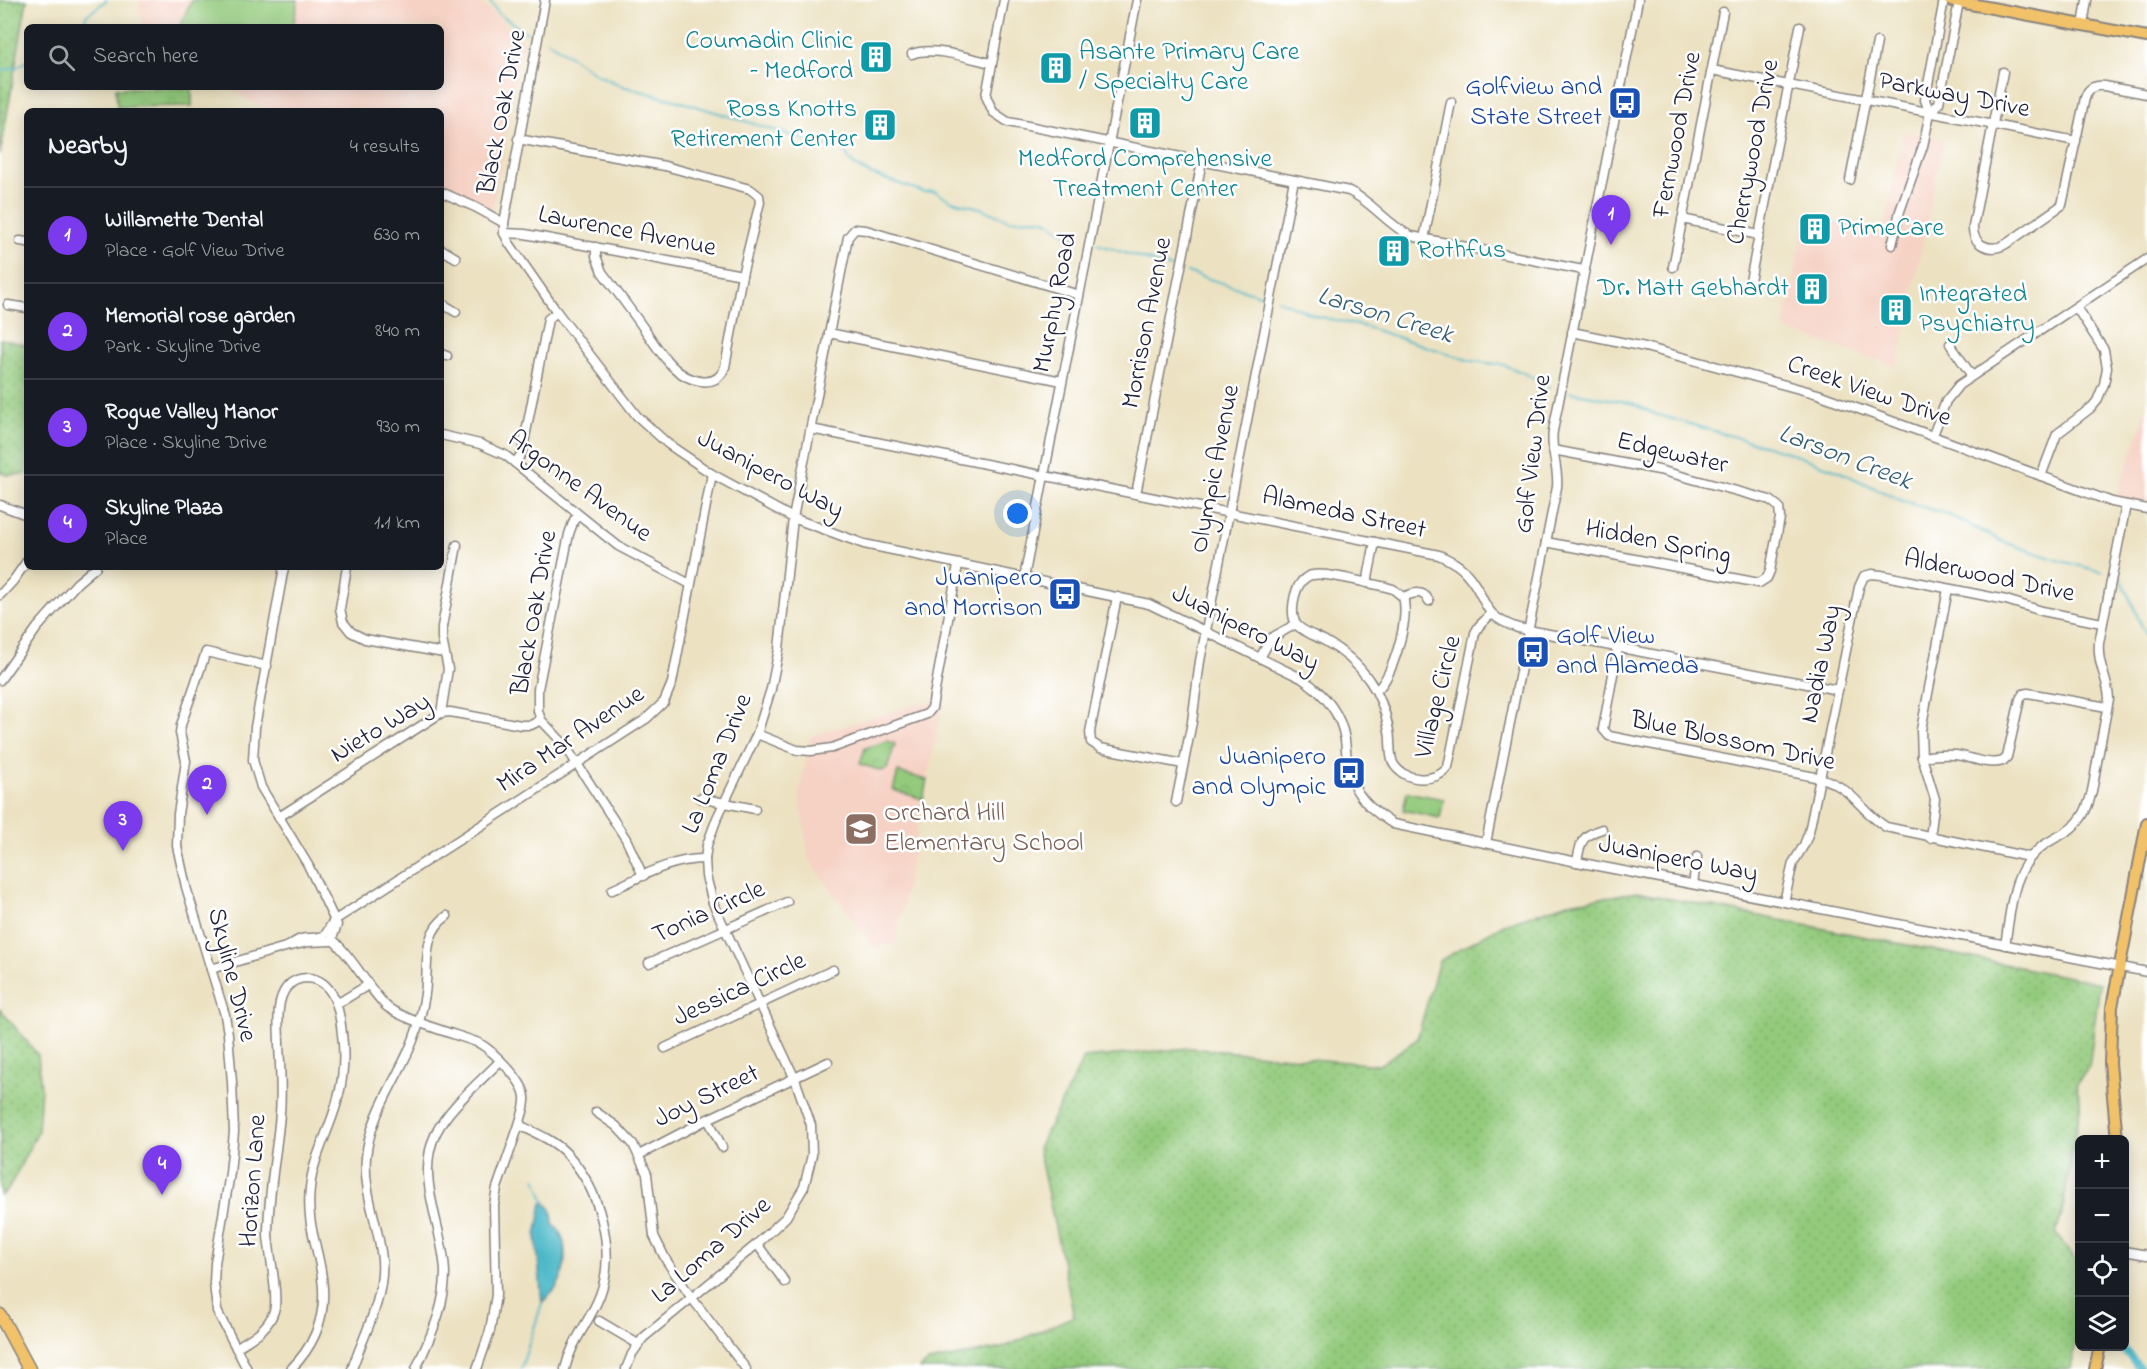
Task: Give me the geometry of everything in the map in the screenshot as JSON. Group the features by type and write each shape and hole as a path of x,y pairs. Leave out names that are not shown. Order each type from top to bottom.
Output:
{"highway":[{"path":"0,1315 30,1369"}],"main road":[{"path":"1954,1 2147,37"},
{"path":"2117,1135 2109,1043 2112,1007 2147,823"},
{"path":"2095,1369 2099,1351"}],"street":[{"name":"Black Oak Drive","path":"504,233 518,139 545,0"},
{"path":"1004,0 986,96 989,105 999,118 1008,122 1349,191 1366,200 1403,232 1424,239 1583,270"},
{"name":"Murphy Road","path":"1024,578 1137,0"},
{"name":"Golf View Drive","path":"1486,843 1558,479 1553,450 1553,430 1638,0"},
{"path":"1930,113 1925,100 1944,0"},
{"path":"2083,26 2087,0"},
{"path":"1892,245 1900,211 1923,146 1930,113 1938,103 1954,1"},
{"name":"Fernwood Drive","path":"1673,267 1724,12"},
{"name":"Cherrywood Drive","path":"1749,285 1800,27"},
{"path":"1850,180 1877,42"},
{"path":"912,54 920,51 933,51 991,63"},
{"name":"Parkway Drive","path":"1712,70 2076,141"},
{"path":"2003,72 1973,226 1977,242 1987,248 2006,244 2062,205 2085,98 2089,90 2098,85 2147,94"},
{"path":"1424,239 1450,102"},
{"path":"518,139 666,166 750,189 759,196 760,202 742,275 723,374 718,379 702,381 688,377 670,364 602,272 596,248"},
{"name":"Morrison Avenue","path":"1136,494 1202,161"},
{"name":"Olympic Avenue","path":"1176,802 1228,512 1294,180"},
{"path":"444,193 476,207 504,223"},
{"path":"1682,219 1759,235"},
{"name":"La Loma Drive","path":"626,1369 638,1344 691,1297 774,1230 793,1207 804,1187 810,1167 813,1145 811,1125 795,1078 712,903 705,859 711,832 757,734 771,689 779,649 793,518 846,241 855,229 866,230 1079,295"},
{"name":"Lawrence Avenue","path":"504,233 525,234 742,275"},
{"name":"Juanipero Way","path":"504,233 557,312 637,416 668,444 712,474 793,518 864,544 1117,597 1162,609 1260,658 1313,686 1331,704 1342,727 1346,760 1352,782 1360,797 1374,811 1393,824 1693,885 2147,972"},
{"path":"444,251 456,258"},
{"path":"1933,435 1951,393 1972,376 2147,259"},
{"path":"8,305 24,308"},
{"path":"444,305 456,312"},
{"path":"2041,476 2057,434 2092,407 2104,384 2107,368 2104,350 2076,307"},
{"path":"515,463 522,453 548,319 557,312"},
{"name":"Creek View Drive","path":"1572,332 1645,347 1818,394 2112,502 2147,509"},
{"path":"829,333 1062,381"},
{"path":"1950,344 1972,376"},
{"name":"Alameda Street","path":"811,429 1439,555 1466,572 1491,614"},
{"name":"Argonne Avenue","path":"444,436 480,444 515,463 618,546 690,584"},
{"name":"Edgewater","path":"1553,450 1665,472 1770,500 1779,507 1780,518 1770,571 1763,582"},
{"name":"Mira Mar Avenue","path":"289,946 306,937 323,936 335,920 646,719 664,702 672,683 676,664 712,474"},
{"path":"2005,945 2019,876 2029,857 2049,842 2068,832 2083,815 2091,794 2108,691 2098,655 2102,623 2126,505"},
{"path":"0,506 24,514"},
{"name":"Black Oak Drive","path":"541,720 538,711 538,689 570,527 579,516"},
{"path":"1366,583 1375,542"},
{"name":"Hidden Spring","path":"1545,542 1752,582 1763,582"},
{"path":"441,713 448,669 442,627 457,545"},
{"path":"757,734 797,750 811,751 832,747 927,714 932,708 958,565"},
{"path":"0,596 24,566"},
{"path":"0,680 37,628 77,583 92,570"},
{"path":"283,570 255,727 253,760 261,787 308,865 335,920 337,925 333,940 347,954 368,985 393,1011 479,1043 500,1061 518,1082 525,1095 523,1111 497,1188 494,1205 496,1294 490,1331 477,1369"},
{"path":"346,570 340,608 343,622 351,632 365,639 444,653"},
{"path":"1260,658 1271,638 1296,624 1294,609 1296,593 1302,581 1307,577 1320,574 1366,583 1393,589 1403,597 1419,592 1424,594 1429,601"},
{"name":"Alderwood Drive","path":"1866,575 1881,575 2006,600 2042,611 2102,623"},
{"name":"Nadia Way","path":"1784,902 1793,863 1807,839 1859,587 1866,575"},
{"path":"1930,838 1935,799 1922,757 1921,730 1948,589"},
{"path":"1117,597 1090,732 1091,742 1100,747 1183,764"},
{"name":"Village Circle","path":"1376,691 1386,681 1396,655 1404,614 1403,597"},
{"path":"1491,614 1507,624 1528,630 1838,690"},
{"name":"Village Circle","path":"1296,624 1346,654 1363,671 1376,691 1387,720 1393,763 1406,775 1427,779 1440,776 1445,772 1450,761 1475,633 1491,614"},
{"name":"Blue Blossom Drive","path":"1618,647 1603,729 1609,736 1820,778 1840,784 1873,819 1886,827 2029,857"},
{"name":"Skyline Drive","path":"247,1369 217,1311 214,1283 215,1263 230,1173 234,1108 228,1034 186,887 177,846 178,814 186,761 180,733 206,652 267,666"},
{"path":"1922,757 1954,755 1991,762 2003,761 2007,757 2019,699 2023,694 2107,707"},
{"name":"Nieto Way","path":"279,817 441,713 450,712 521,725 531,725 541,720"},
{"path":"541,720 558,736 626,839 643,876"},
{"path":"700,798 755,809"},
{"path":"1577,862 1581,843 1585,837 1602,829"},
{"path":"1693,885 1697,857"},
{"path":"612,890 670,865 705,859"},
{"name":"Tonia Circle","path":"649,963 787,902"},
{"path":"352,1369 382,1282 381,1251 366,1181 368,1143 375,1117 409,1053 420,1021 426,993 429,938 436,925 447,916"},
{"name":"Mira Mar Avenue","path":"211,969 289,946 333,940"},
{"name":"Jessica Circle","path":"665,1048 833,970"},
{"name":"Horizon Lane","path":"236,1348 265,1328 275,1307 268,1234 270,1188 280,1113 281,1002 285,990 294,981 304,978 320,982 328,989 337,1004"},
{"path":"291,1369 311,1344 322,1314 322,1278 311,1230 309,1204 315,1161 340,1089 343,1043 337,1004 368,985"},
{"path":"416,1369 438,1319 444,1282 444,1255 429,1176 432,1143 442,1122 500,1061"},
{"name":"Joy Street","path":"639,1155 708,1119 828,1062"},
{"path":"597,1112 633,1143 646,1174 654,1236 666,1260 691,1297 746,1369"},
{"path":"708,1119 722,1147"},
{"path":"519,1125 559,1147 576,1165 595,1201 604,1239 607,1268 601,1293 577,1336 565,1369"},
{"path":"757,1245 785,1282"},
{"path":"2129,1252 2147,1255"},
{"path":"599,1321 638,1344"}],"shaded area":[{"path":"139,0 478,0 523,40 492,211 444,187 444,108 264,108 231,90 444,90 444,24 143,24"},
{"path":"1904,131 1944,139 1897,367 1784,329 1805,216 1884,231"},
{"path":"2147,398 2147,503 2116,497 2142,425"},
{"name":"Orchard Hill Elementary School","path":"924,702 942,704 895,945 872,946 809,859 799,795 811,736"}],"green space":[{"path":"0,0 27,0 0,155"},
{"path":"192,0 298,0 294,24 180,24"},
{"path":"116,90 192,90 192,106 117,107"},
{"path":"0,339 24,344 24,474 0,473"},
{"path":"887,741 895,744 887,769 882,771 860,764 865,748"},
{"path":"898,772 927,780 923,799 893,790"},
{"path":"1407,792 1444,799 1440,818 1403,810"},
{"path":"1637,892 2100,983 2089,1067 2076,1085 2080,1109 2062,1214 2056,1233 2075,1261 2075,1345 2071,1369 920,1369 928,1362 1002,1348 1074,1316 1038,1148 1084,1058 1189,1048 1379,1065 1417,1039 1439,961 1504,924 1568,903"},
{"path":"0,1009 38,1055 41,1088 38,1131 8,1190 0,1196"}],"water":[{"path":"542,1203 546,1203 552,1211 553,1224 562,1238 565,1255 560,1281 542,1303 536,1236"}],"waterway":[{"name":"Larson Creek","path":"85,24 86,16 107,0"},
{"name":"Larson Creek","path":"489,0 499,14 527,33"},
{"name":"Larson Creek","path":"548,41 596,74 622,86 816,143 842,144 849,160 870,174 924,192 934,191 952,201 980,208 1009,220 1042,219 1065,233 1080,238"},
{"name":"Larson Creek","path":"0,71 18,67 24,63"},
{"name":"Larson Creek","path":"1097,244 1172,268"},
{"name":"Larson Creek","path":"1187,272 1263,296"},
{"name":"Larson Creek","path":"1278,300 1316,316 1366,327 1471,361 1504,365 1526,374 1549,388"},
{"name":"Larson Creek","path":"1570,392 1631,403 1655,414 1787,452 1834,469 1900,500 1949,515 2004,542 2103,572"},
{"name":"Larson Creek","path":"2120,576 2147,638"},
{"path":"536,1178 545,1203"},
{"path":"521,1369 542,1303"},
{"path":"2125,1351 2140,1369"}],"place":[{"name":"Coumadin Clinic – Medford","path":"876,57"},
{"name":"Asante Primary Care / Specialty Care","path":"1056,68"},
{"name":"Golfview and State Street","path":"1625,103"},
{"name":"Medford Comprehensive Treatment Center","path":"1145,123"},
{"name":"Ross Knotts Retirement Center","path":"880,125"},
{"name":"PrimeCare","path":"1815,229"},
{"name":"Willamette Dental","path":"1611,245"},
{"name":"Rothfus","path":"1394,251"},
{"name":"Dr. Matt Gebhardt","path":"1812,289"},
{"name":"Integrated Psychiatry","path":"1896,310"},
{"name":"Juanipero and Morrison","path":"1065,594"},
{"name":"Golf View and Alameda","path":"1533,652"},
{"name":"Juanipero and Olympic","path":"1349,773"},
{"name":"Memorial rose garden","path":"207,815"},
{"name":"Orchard Hill Elementary School","path":"861,829"},
{"name":"Rogue Valley Manor","path":"123,851"},
{"name":"Skyline Plaza","path":"162,1195"}]}
